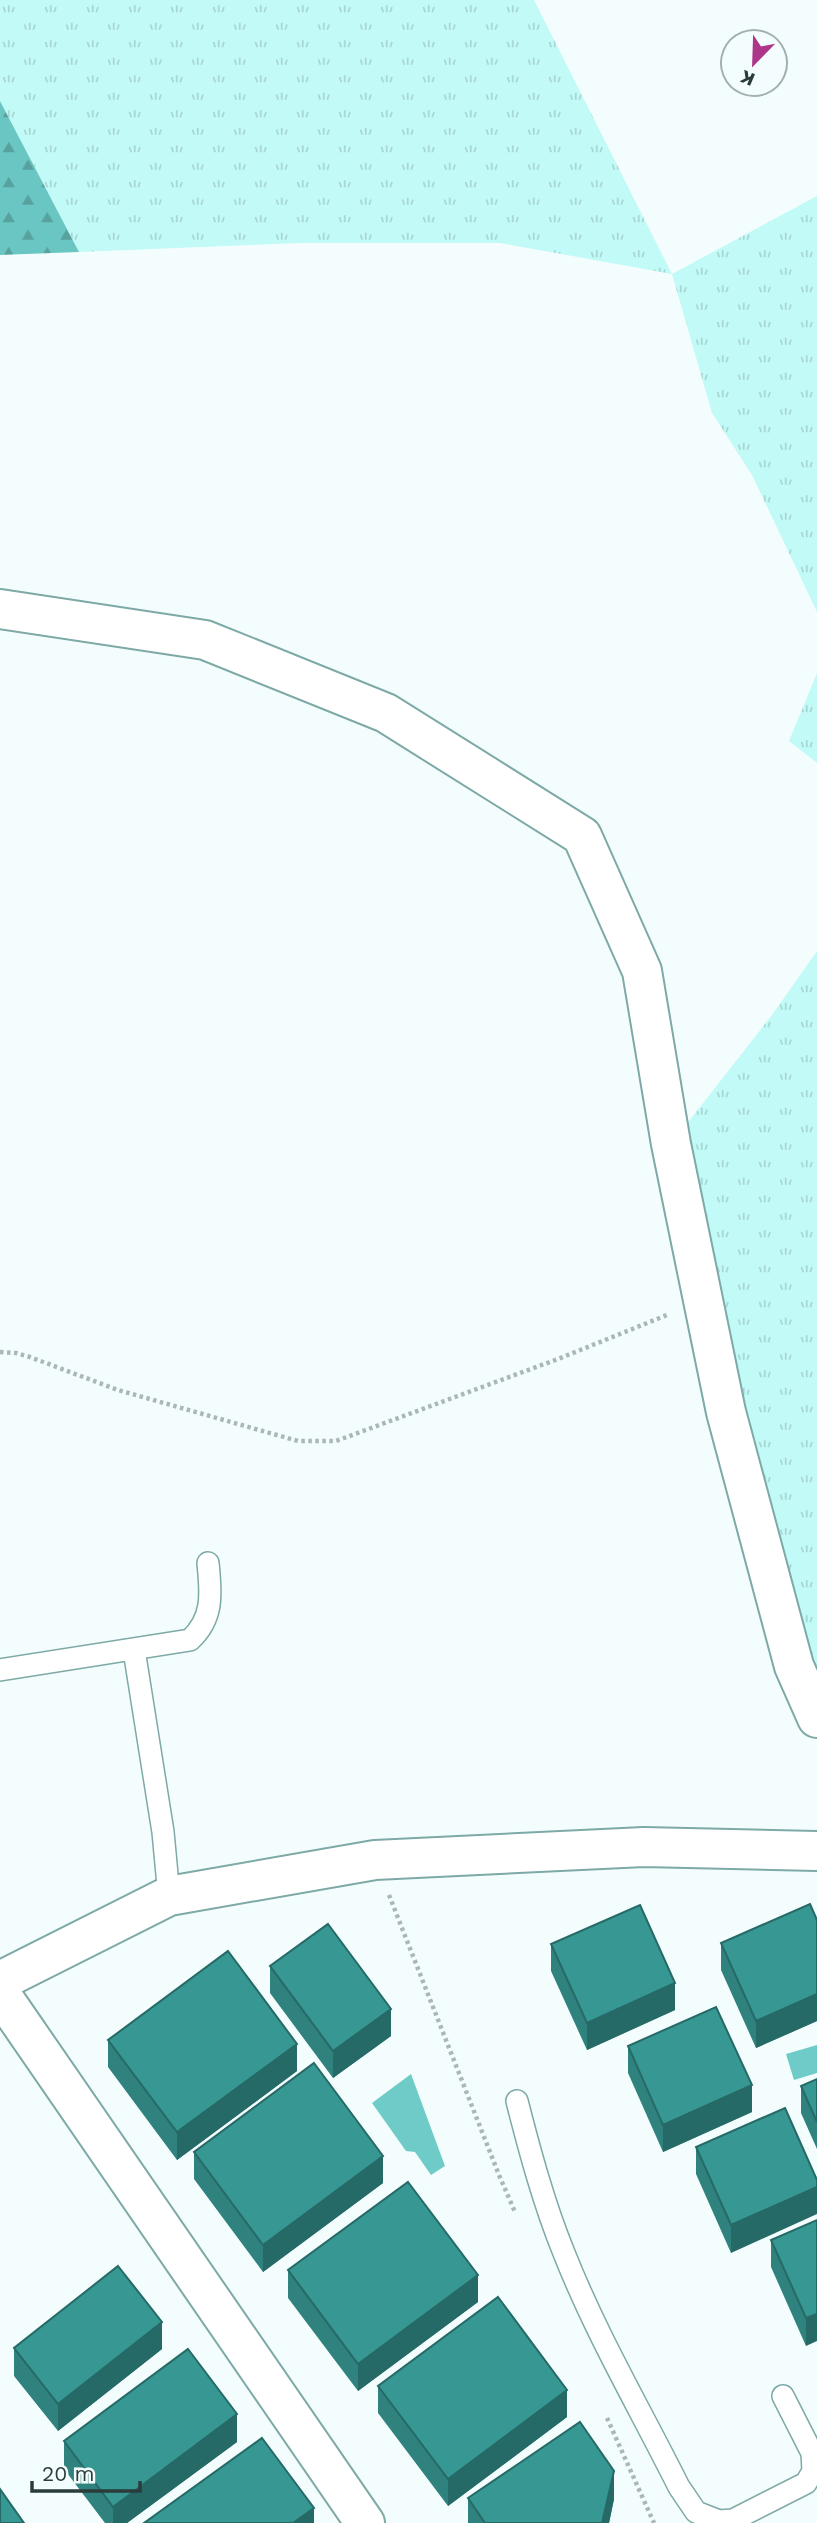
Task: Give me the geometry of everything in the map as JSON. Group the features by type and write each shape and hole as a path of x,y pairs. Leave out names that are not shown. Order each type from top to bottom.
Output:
{"street":[{"path":"0,609 205,640 386,713 582,836 642,971 671,1144 726,1412 790,1653 817,1718"},
{"path":"0,1981 169,1896 375,1860 644,1847 817,1851"},
{"path":"0,1993 365,2523"}],"lane":[{"path":"0,1670 190,1640 208,1613 211,1600 208,1563"},
{"path":"134,1650 163,1832 169,1896"},
{"path":"517,2101 546,2203 582,2296 695,2517 733,2520 806,2483 813,2471 812,2453 783,2396"}],"path":[{"path":"0,1352 16,1353 118,1390 298,1441 336,1441 558,1359 704,1300"}],"green space":[{"path":"0,0 534,0 672,274 500,243 298,243 79,252 0,101"},
{"path":"0,101 79,252 0,255"},
{"path":"817,196 817,612 752,475 712,413 672,274"},
{"path":"817,673 817,763 789,741"},
{"path":"817,951 817,1667 794,1666 671,1144 772,1015"}],"shaded area":[{"path":"817,2045 817,2073 794,2080 786,2054"},
{"path":"411,2074 445,2166 431,2175 415,2152 406,2151 372,2103"}],"building":[{"path":"810,1904 817,1920 817,1994 756,2021 721,1943"},
{"path":"640,1905 675,1983 587,2023 551,1944"},
{"path":"328,1924 391,2009 333,2051 270,1966"},
{"path":"228,1951 297,2044 177,2132 108,2040"},
{"path":"716,2007 752,2085 663,2125 628,2046"},
{"path":"314,2063 383,2156 263,2245 194,2152"},
{"path":"817,2079 817,2122 801,2086"},
{"path":"785,2108 817,2180 817,2187 731,2225 696,2147"},
{"path":"408,2182 478,2275 358,2364 288,2270"},
{"path":"817,2220 817,2314 806,2318 771,2240"},
{"path":"118,2266 162,2322 58,2404 14,2348"},
{"path":"498,2297 567,2390 448,2479 378,2386"},
{"path":"188,2349 237,2414 113,2507 64,2441"},
{"path":"580,2422 614,2471 602,2523 485,2523 468,2498"},
{"path":"262,2438 314,2508 293,2523 144,2523"},
{"path":"0,2489 24,2523 0,2523"}]}
